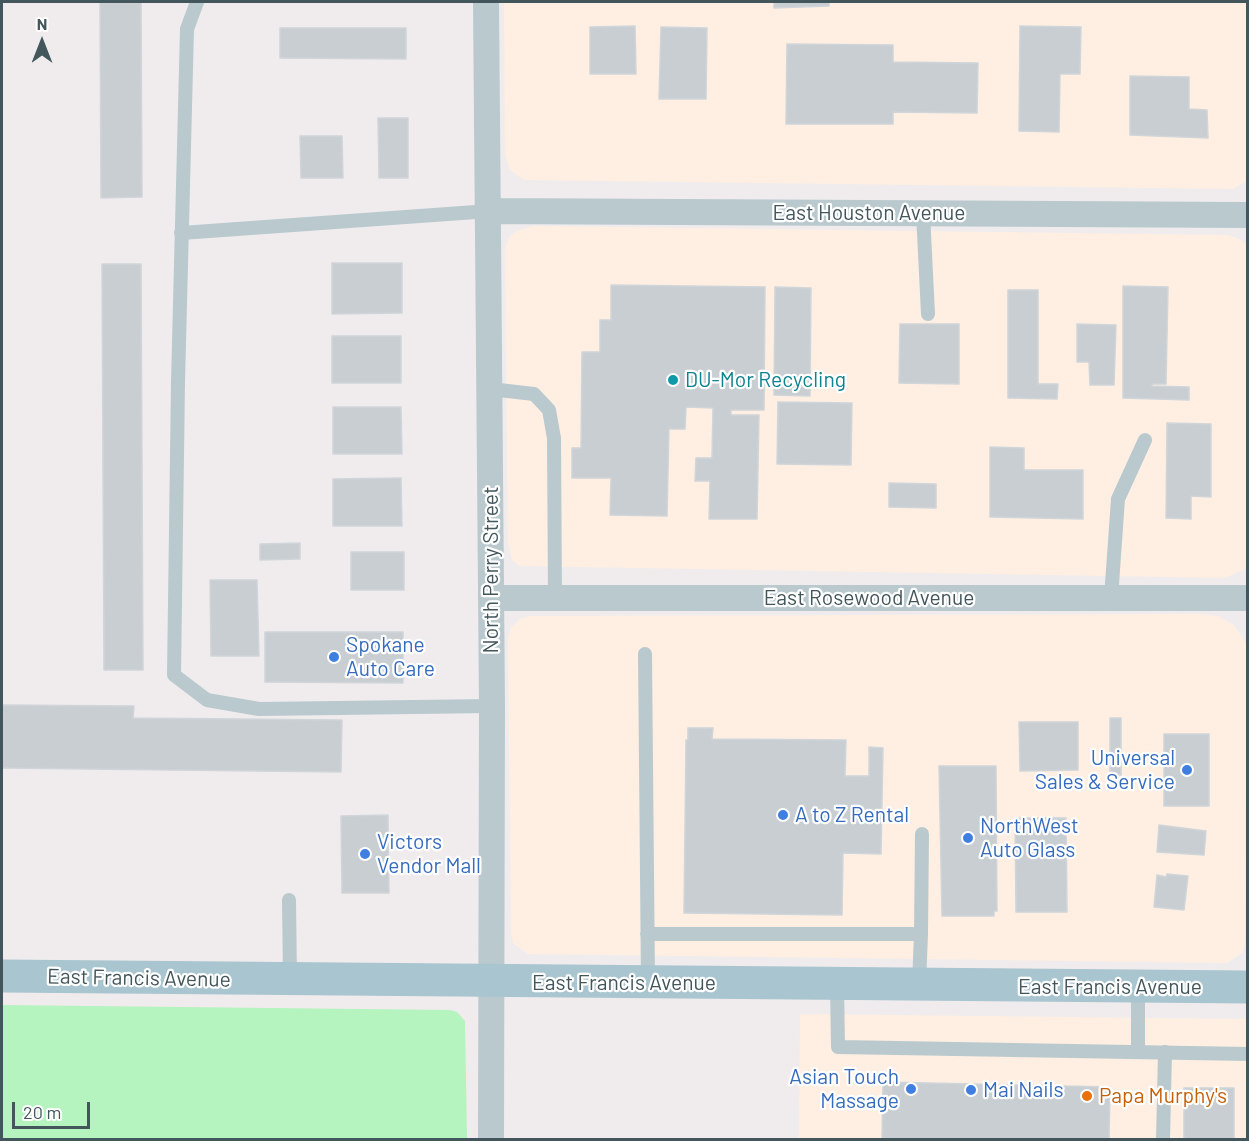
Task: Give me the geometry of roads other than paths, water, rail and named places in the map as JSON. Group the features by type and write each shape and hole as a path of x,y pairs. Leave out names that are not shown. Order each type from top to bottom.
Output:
{"main road":[{"name":"East Francis Avenue","path":"2,976 1138,988 1248,987"}],"street":[{"name":"North Perry Street","path":"486,2 490,211 491,1140"},
{"name":"East Houston Avenue","path":"490,211 1248,215"},
{"name":"East Rosewood Avenue","path":"491,598 1248,598"}],"lane":[{"path":"197,2 187,29 181,233 174,675 207,700 259,709 492,706"},
{"path":"181,233 490,211"},
{"path":"923,213 928,314"},
{"path":"490,389 534,394 549,410 554,438 555,598"},
{"path":"1111,598 1118,499 1145,440"},
{"path":"645,654 648,982"},
{"path":"919,985 922,834"},
{"path":"290,900 290,979"},
{"path":"647,934 921,934"},
{"path":"837,985 838,1047 1248,1054"},
{"path":"1138,988 1138,1052"},
{"path":"1163,1140 1165,1052"}],"place":[{"name":"DU-Mor Recycling","path":"673,380"},
{"name":"Spokane Auto Care","path":"334,657"},
{"name":"Universal Sales & Service","path":"1187,770"},
{"name":"A to Z Rental","path":"783,815"},
{"name":"NorthWest Auto Glass","path":"968,838"},
{"name":"Victors Vendor Mall","path":"365,854"},
{"name":"Asian Touch Massage","path":"911,1089"},
{"name":"Mai Nails","path":"971,1090"},
{"name":"Papa Murphy's","path":"1087,1096"}]}
